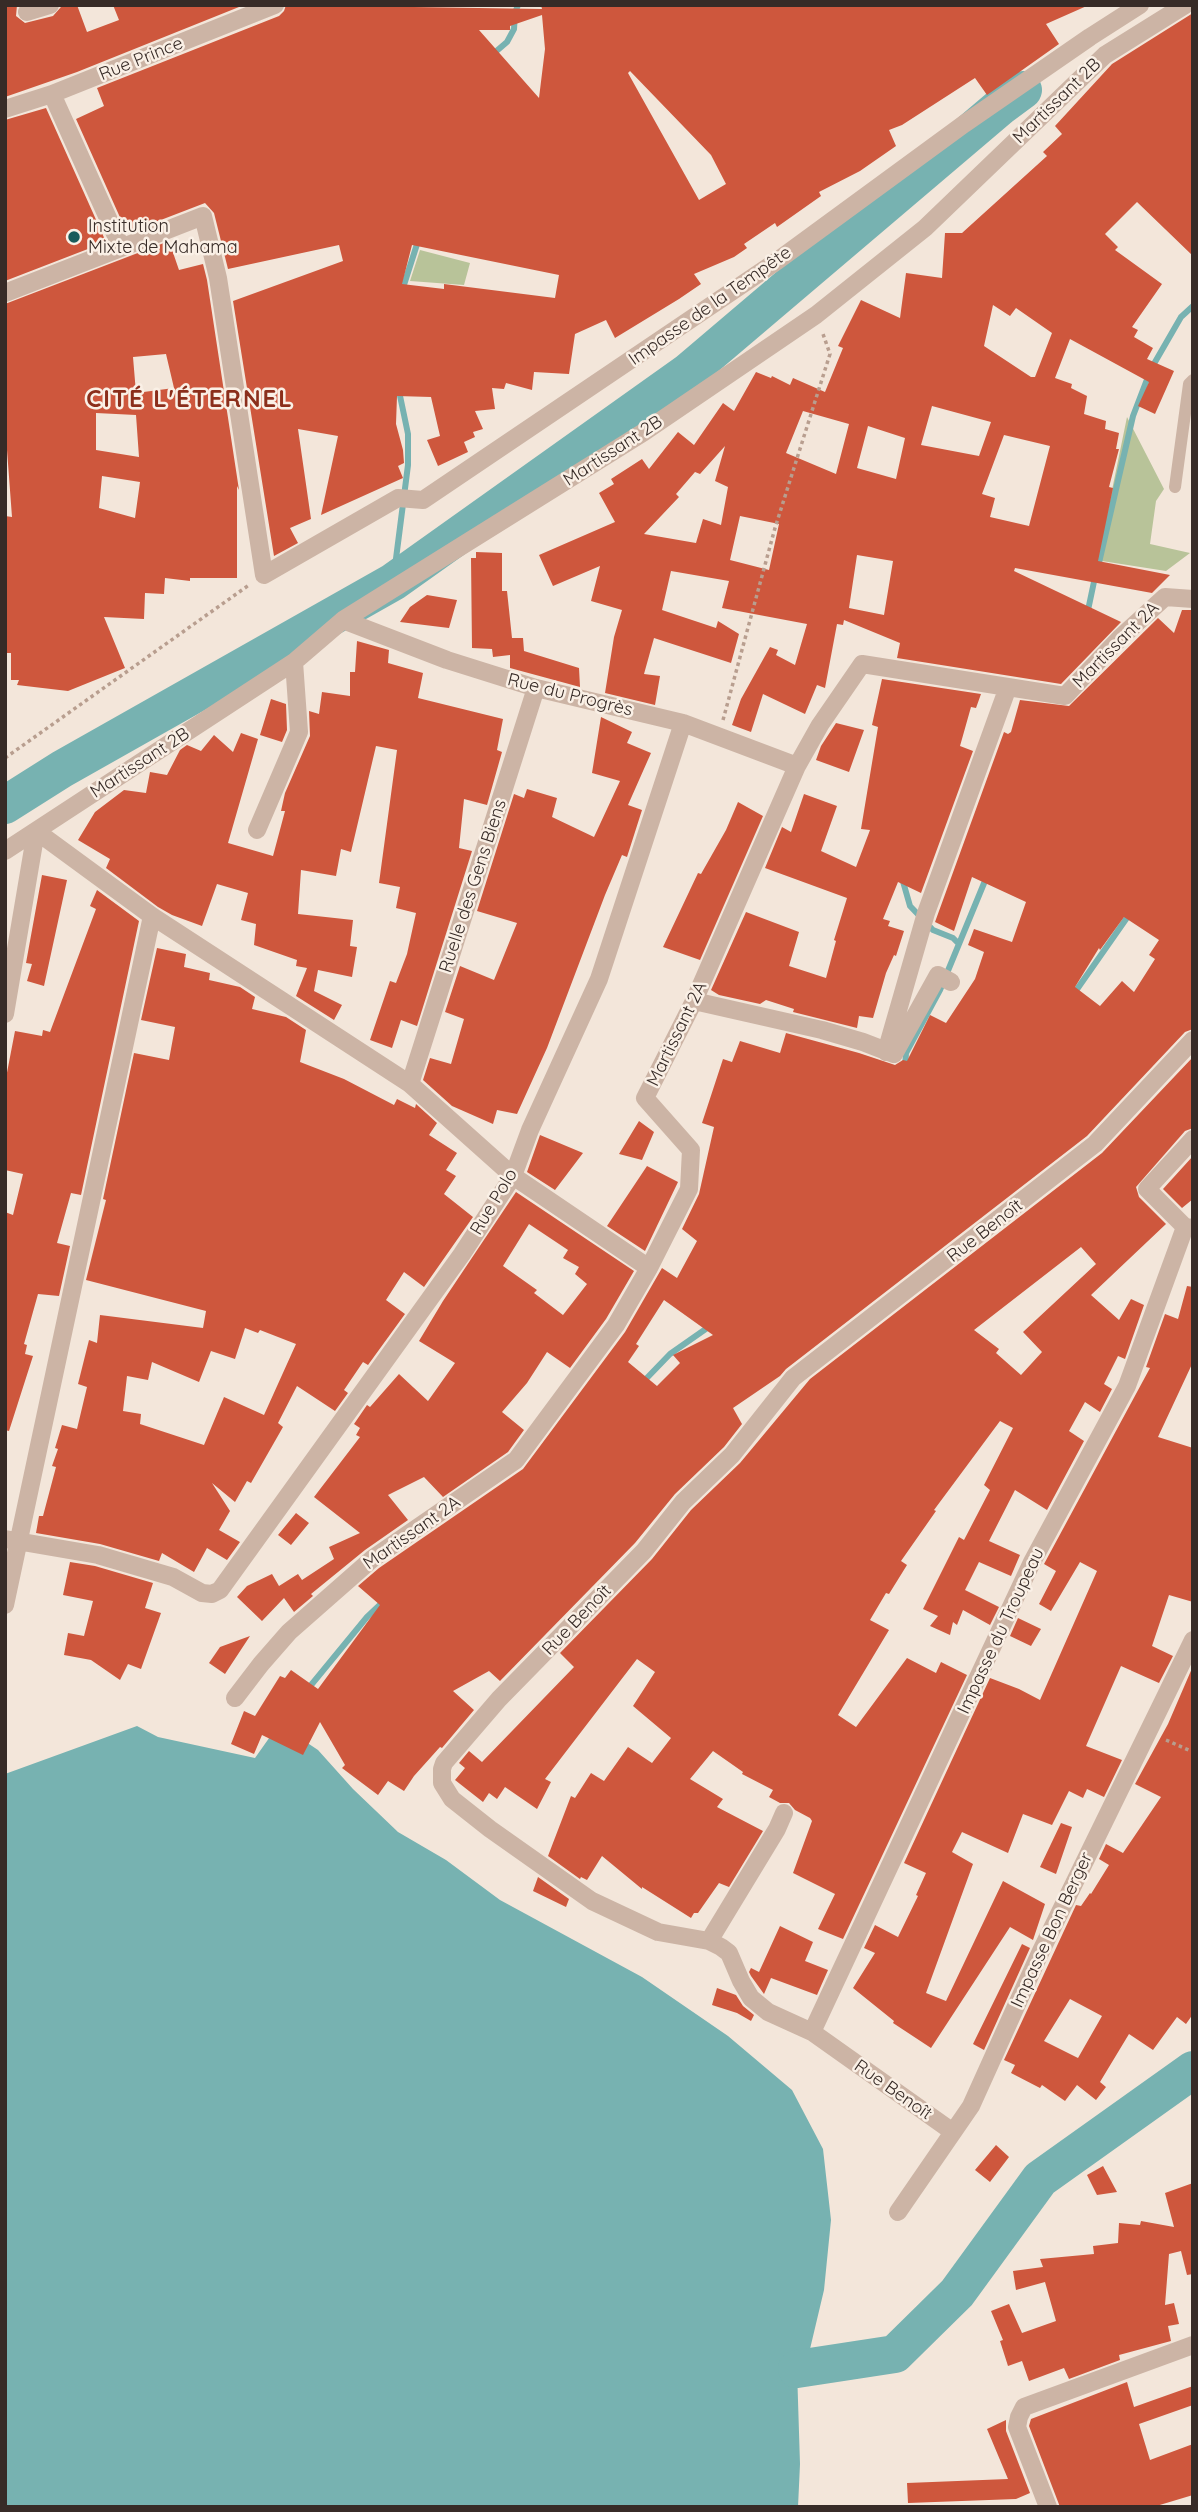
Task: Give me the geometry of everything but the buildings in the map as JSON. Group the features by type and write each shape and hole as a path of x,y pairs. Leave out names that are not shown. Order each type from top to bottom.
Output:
{"street":[{"path":"27,12 50,5"},
{"name":"Rue Prince","path":"5,109 52,94 275,5"},
{"name":"Impasse de la Tempête","path":"264,575 398,498 423,500 777,261 975,116 1140,5"},
{"name":"Martissant 2B","path":"5,851 294,662 343,620 644,432 816,315 925,228 1105,55 1185,5"},
{"path":"52,94 121,247"},
{"path":"5,293 203,216 218,278 264,575"},
{"name":"Martissant 2A","path":"235,1698 289,1632 372,1559 516,1460 615,1325 649,1268 689,1189 691,1150 645,1098 694,1001 797,766 820,725 862,664 1065,696 1120,638 1165,597 1193,599"},
{"name":"Rue du Progrès","path":"343,620 447,660 536,688 683,723 797,766"},
{"path":"257,830 299,732 294,662"},
{"path":"886,1052 926,913 1008,687"},
{"name":"Ruelle des Gens Biens","path":"411,1084 536,688"},
{"name":"Rue Polo","path":"12,1539 99,1555 173,1577 202,1593 212,1594 220,1590 462,1254 513,1175 530,1130 599,979 683,723"},
{"path":"5,1014 36,831 152,916 411,1084 513,1175 649,1268"},
{"path":"5,1605 12,1539 152,916"},
{"path":"694,1001 822,1030 894,1054 944,978"},
{"name":"Rue Benoît","path":"953,2132 812,2032 768,2012 751,1998 729,1953 709,1941 658,1932 592,1901 452,1799 442,1783 444,1763 499,1699 644,1551 683,1502 732,1455 793,1378 1095,1144 1193,1041"},
{"path":"1189,1227 1147,1189 1193,1139"},
{"name":"Impasse du Troupeau","path":"812,2032 1032,1562 1127,1386 1189,1227"},
{"name":"Impasse Bon Berger","path":"898,2212 971,2106 1041,1951 1193,1640"},
{"path":"709,1941 784,1813"},
{"path":"1048,2507 1017,2427 1024,2407 1193,2345"}],"lane":[{"path":"1175,487 1189,384 1193,380"}],"path":[{"path":"718,735 775,528 830,354 816,315"},
{"path":"5,758 264,575"},
{"path":"1148,1732 1193,1752"}],"green space":[{"path":"420,250 470,263 464,285 410,281"},
{"path":"1127,417 1164,489 1156,501 1150,544 1190,553 1166,571 1102,561 1097,563"}],"water":[{"path":"279,1724 318,1750 353,1789 398,1832 446,1860 500,1900 642,1977 728,2036 792,2090 823,2149 831,2220 824,2290 810,2349 797,2369 800,2464 798,2507 5,2507 5,1774 137,1726 158,1737 255,1758"}],"waterway":[{"path":"493,54 507,42 514,29 518,5"},
{"path":"5,805 62,769 393,582 688,372 1023,90"},
{"path":"402,291 419,238"},
{"path":"1098,567 1133,416 1151,369 1181,317 1193,306"},
{"path":"393,582 408,465 408,434 399,391"},
{"path":"1087,615 1095,577"},
{"path":"905,1068 906,1053 940,990 987,876"},
{"path":"902,878 910,906 933,930 953,938 958,943"},
{"path":"1073,995 1131,912"},
{"path":"643,1382 670,1354 710,1326"},
{"path":"307,1690 367,1617 385,1600"},
{"path":"797,2369 895,2354 957,2293 1040,2179 1193,2070"}],"place":[{"name":"Institution Mixte de Mahama","path":"74,237"}],"district":[{"name":"CITÉ L'ÉTERNEL","path":"190,400"}]}
